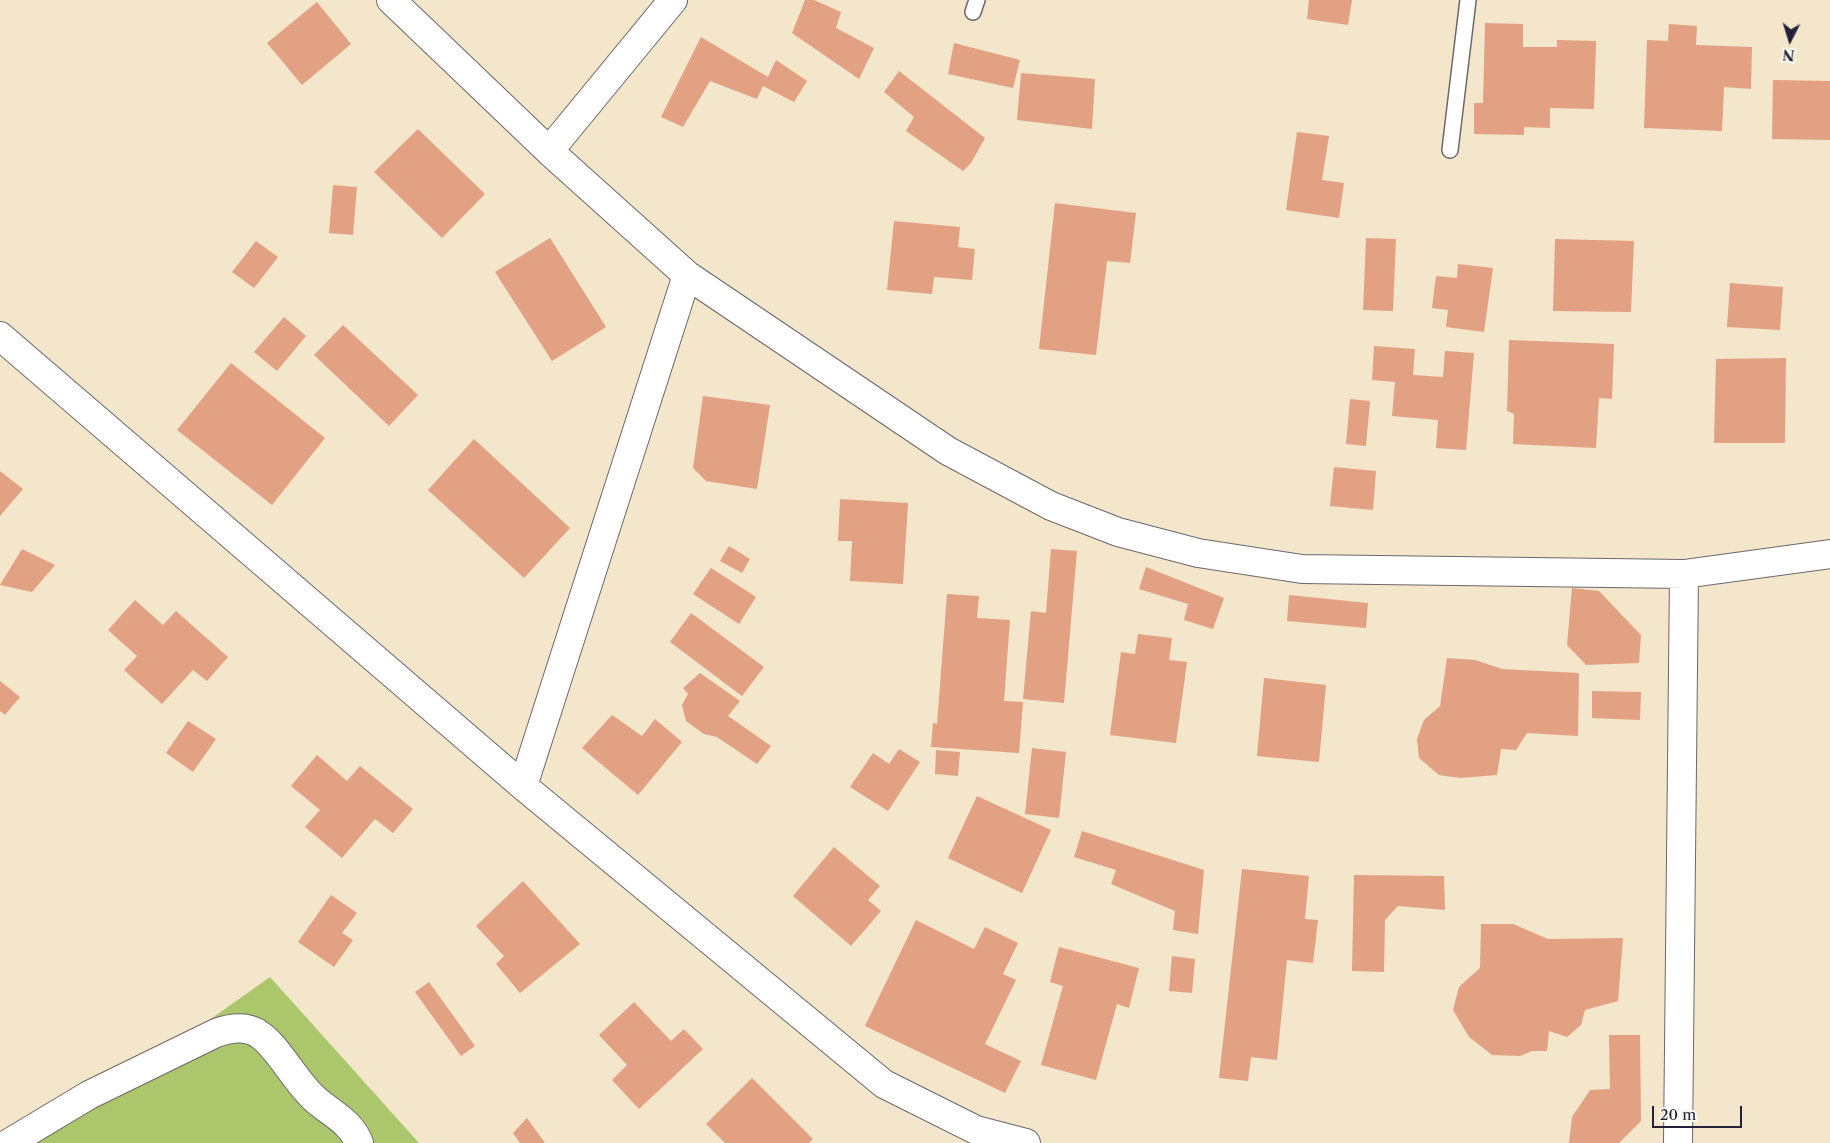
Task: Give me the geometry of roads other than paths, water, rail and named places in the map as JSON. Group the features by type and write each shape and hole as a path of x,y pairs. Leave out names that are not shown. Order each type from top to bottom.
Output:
{"street":[{"path":"391,0 549,151 687,275 948,451 1051,506 1118,532 1198,553 1302,569 1684,574 1830,554"},
{"path":"549,151 673,0"},
{"path":"523,786 687,275"},
{"path":"0,336 523,786 884,1084 976,1130 1026,1143"},
{"path":"1678,1143 1684,574"},
{"path":"10,1143 88,1095 216,1033 228,1029 242,1028 260,1034 272,1046 295,1078 315,1099 344,1120 356,1134 359,1143"}],"lane":[{"path":"1450,150 1468,0"}]}
